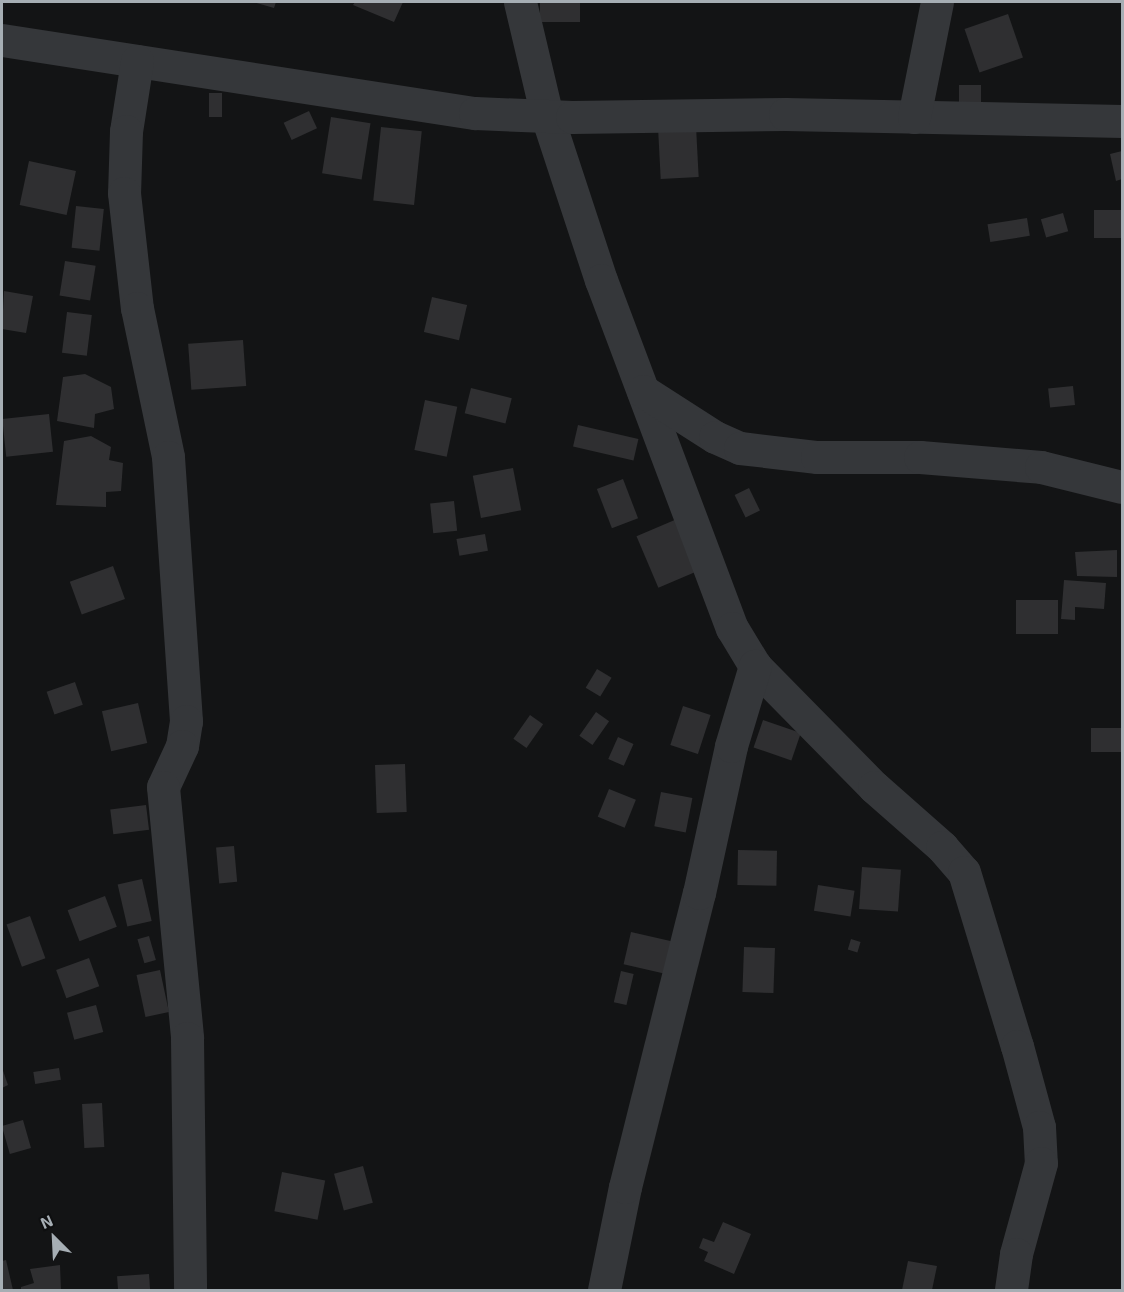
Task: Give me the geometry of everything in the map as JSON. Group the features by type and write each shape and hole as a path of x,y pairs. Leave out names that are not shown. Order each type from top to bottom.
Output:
{"street":[{"path":"520,2 547,116 601,280 732,628 755,666 874,787 942,848 964,872 1014,1035 1039,1127 1041,1163 1016,1254 1011,1290"},
{"path":"914,117 937,2"},
{"path":"2,40 475,113 547,116 785,114 1122,121"},
{"path":"137,61 126,130 124,193 137,308 168,457 186,722 182,746 163,786 187,1038 190,1290"},
{"path":"643,391 715,437 740,448 817,457 920,457 1041,467 1122,487"},
{"path":"604,1290 625,1187 699,893 731,746 755,666"}],"building":[{"path":"253,2 276,2 274,8"},
{"path":"355,2 403,2 394,22 353,5"},
{"path":"540,2 580,2 580,22 540,22"},
{"path":"1008,14 1023,57 979,72 965,29"},
{"path":"959,85 981,85 981,104 959,104"},
{"path":"209,93 222,93 222,117 209,117"},
{"path":"309,111 317,128 292,140 284,123"},
{"path":"331,117 371,123 362,180 322,173"},
{"path":"696,126 699,177 661,179 658,128"},
{"path":"381,127 422,131 414,205 373,201"},
{"path":"1122,151 1122,179 1116,181 1110,154"},
{"path":"29,161 76,171 67,215 20,205"},
{"path":"76,206 104,209 99,251 72,248"},
{"path":"1094,210 1122,210 1122,238 1094,238"},
{"path":"1063,213 1068,231 1046,238 1041,219"},
{"path":"1027,218 1030,236 990,242 987,224"},
{"path":"65,261 96,266 90,300 60,296"},
{"path":"4,291 33,296 26,333 2,329"},
{"path":"432,297 467,305 459,340 424,332"},
{"path":"67,312 92,315 87,356 62,353"},
{"path":"243,340 246,386 191,390 188,344"},
{"path":"85,374 111,387 114,409 95,414 94,428 57,421 63,377"},
{"path":"1073,386 1075,405 1050,408 1048,389"},
{"path":"471,388 512,398 505,423 465,413"},
{"path":"425,400 457,407 447,457 414,450"},
{"path":"49,414 53,452 6,457 2,419"},
{"path":"578,425 638,439 633,460 573,446"},
{"path":"91,436 111,447 109,460 123,463 121,491 106,492 106,507 56,505 64,441"},
{"path":"513,468 521,510 481,518 473,476"},
{"path":"623,479 638,518 612,528 597,489"},
{"path":"749,488 760,510 746,517 735,495"},
{"path":"454,501 457,531 433,533 430,504"},
{"path":"677,519 699,571 658,588 636,536"},
{"path":"485,534 488,551 459,556 456,539"},
{"path":"1117,550 1117,577 1077,576 1075,552"},
{"path":"113,566 125,599 82,615 70,582"},
{"path":"1064,580 1106,583 1104,609 1075,607 1075,620 1061,619"},
{"path":"1016,600 1058,600 1058,634 1016,634"},
{"path":"597,669 612,678 600,697 586,688"},
{"path":"75,682 83,705 54,714 47,692"},
{"path":"138,703 147,743 111,751 102,711"},
{"path":"683,706 711,715 698,754 670,745"},
{"path":"596,712 609,721 592,745 579,736"},
{"path":"530,715 543,724 526,748 513,739"},
{"path":"763,720 801,733 791,760 754,747"},
{"path":"1091,728 1122,728 1122,752 1091,752"},
{"path":"618,737 634,744 624,766 608,759"},
{"path":"405,764 407,812 377,813 375,765"},
{"path":"609,789 636,800 625,828 598,817"},
{"path":"661,792 692,798 686,832 654,826"},
{"path":"146,805 149,830 113,834 110,809"},
{"path":"234,846 237,882 219,883 216,848"},
{"path":"738,850 777,851 776,886 737,885"},
{"path":"862,867 901,870 898,912 859,909"},
{"path":"142,879 152,921 127,927 118,885"},
{"path":"818,885 855,891 850,916 814,911"},
{"path":"105,896 117,927 79,941 68,910"},
{"path":"30,916 45,958 22,967 7,925"},
{"path":"631,932 676,942 668,975 624,964"},
{"path":"149,936 156,960 144,963 137,939"},
{"path":"851,939 861,942 857,952 848,950"},
{"path":"744,947 775,948 773,993 742,992"},
{"path":"89,958 99,986 66,998 56,970"},
{"path":"160,970 169,1012 145,1017 137,975"},
{"path":"621,971 634,974 626,1005 614,1002"},
{"path":"96,1005 103,1032 74,1040 67,1013"},
{"path":"2,1068 8,1085 2,1088"},
{"path":"59,1068 61,1080 35,1084 33,1072"},
{"path":"102,1103 104,1147 84,1148 82,1104"},
{"path":"23,1120 31,1148 10,1154 2,1126"},
{"path":"363,1166 373,1203 344,1210 334,1174"},
{"path":"282,1172 325,1180 318,1220 274,1211"},
{"path":"723,1222 751,1234 734,1274 704,1261 708,1252 699,1248 703,1238 714,1242"},
{"path":"6,1260 13,1290 2,1290 2,1261"},
{"path":"908,1261 937,1266 932,1290 902,1290"},
{"path":"60,1265 61,1290 21,1290 21,1287 34,1283 30,1269"},
{"path":"149,1274 150,1290 118,1290 117,1276"}]}
